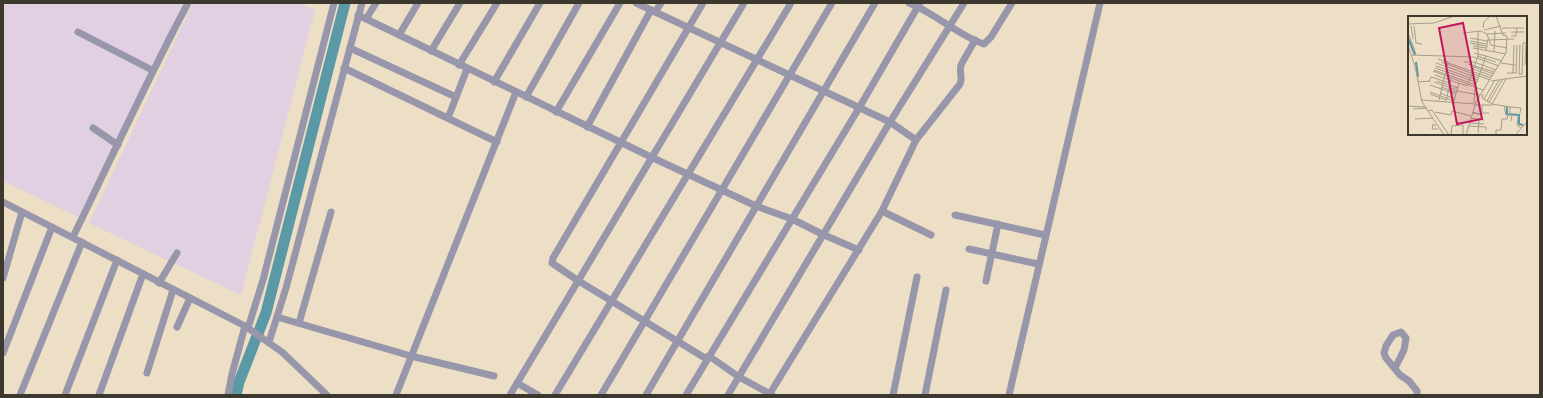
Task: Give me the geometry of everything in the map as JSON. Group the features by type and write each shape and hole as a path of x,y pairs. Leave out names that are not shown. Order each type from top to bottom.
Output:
{"street":[{"path":"73,237 118,145 152,70 188,3"},
{"path":"228,395 232,374 263,280 334,3"},
{"path":"267,341 277,317 286,288 362,3"},
{"path":"366,19 376,3"},
{"path":"399,35 418,3"},
{"path":"431,51 460,3"},
{"path":"459,65 497,3"},
{"path":"494,82 540,3"},
{"path":"526,97 579,3"},
{"path":"556,112 620,3"},
{"path":"636,3 890,122 916,140"},
{"path":"587,127 653,11 661,3"},
{"path":"703,3 552,260 554,265 577,280 706,358 710,356 739,377 770,395 882,211 916,140 960,84 962,80 960,73 961,66 975,40"},
{"path":"510,395 577,280 744,3"},
{"path":"555,395 791,3"},
{"path":"601,395 832,3"},
{"path":"646,395 875,3"},
{"path":"909,3 919,5 950,27 984,44 988,41 1012,3"},
{"path":"728,395 890,122 964,3"},
{"path":"1009,395 1038,264 1100,3"},
{"path":"686,395 859,108 919,5"},
{"path":"358,15 587,127 756,206 792,219 859,250"},
{"path":"78,32 152,70"},
{"path":"350,48 456,97"},
{"path":"344,68 497,142"},
{"path":"448,118 467,69"},
{"path":"396,395 516,92"},
{"path":"93,128 118,145"},
{"path":"3,202 248,328 282,352 327,395"},
{"path":"882,211 931,234"},
{"path":"3,278 22,212"},
{"path":"299,323 331,212"},
{"path":"955,215 1045,235"},
{"path":"986,282 998,224"},
{"path":"3,352 52,227"},
{"path":"20,395 82,242"},
{"path":"970,249 1038,264"},
{"path":"159,283 177,253"},
{"path":"65,395 117,260"},
{"path":"100,395 143,274"},
{"path":"893,395 917,277"},
{"path":"147,373 173,290"},
{"path":"925,395 946,290"},
{"path":"177,327 190,298"},
{"path":"277,317 411,356 494,376"},
{"path":"1395,368 1404,350 1406,338 1401,332 1393,335 1386,346 1384,353 1386,358 1400,375 1409,381 1417,391 1417,395"},
{"path":"517,383 538,395"}],"shaded area":[{"path":"3,3 183,3 80,218 3,181"},
{"path":"193,3 299,3 315,10 241,295 89,223"}],"waterway":[{"path":"236,395 239,382 266,313 345,3"}]}
